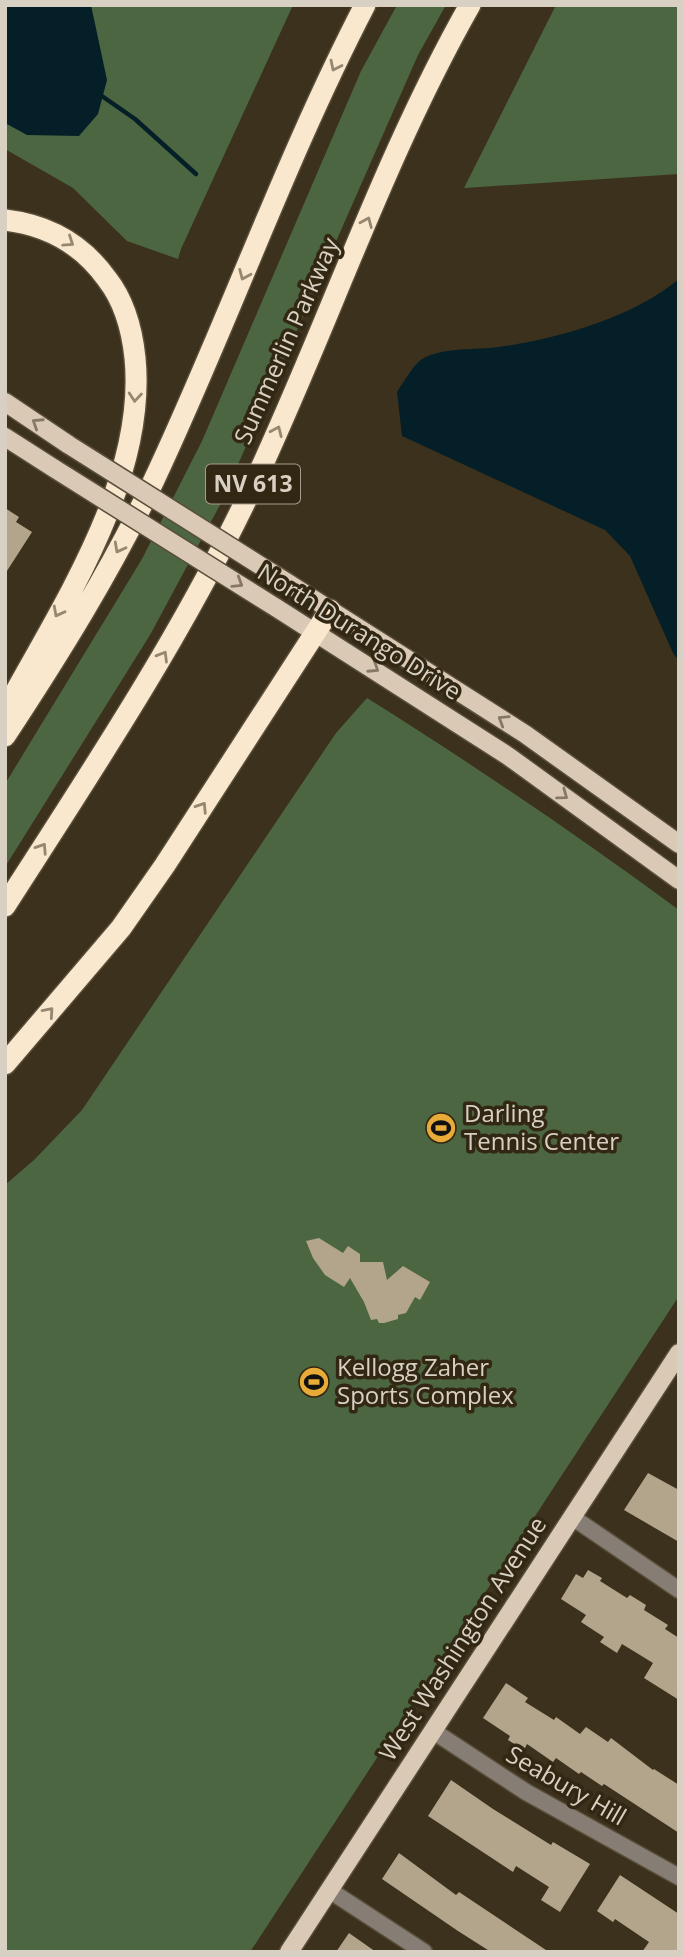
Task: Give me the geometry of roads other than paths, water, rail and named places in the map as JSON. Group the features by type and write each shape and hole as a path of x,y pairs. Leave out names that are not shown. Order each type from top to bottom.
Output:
{"highway":[{"path":"5,736 52,665 154,482 326,85 365,5"},
{"name":"Summerlin Parkway","path":"5,906 142,692 198,593 248,496 419,104 470,5"},
{"path":"5,220 29,223 60,236 89,256 102,270 114,287 127,319 134,349 137,384 126,460 101,528 5,711"},
{"path":"5,1064 121,928 165,865 330,610"}],"main road":[{"name":"North Durango Drive","path":"5,402 525,734 679,844"},
{"name":"North Durango Drive","path":"5,437 316,631 508,756 679,880"},
{"name":"West Washington Avenue","path":"289,1952 679,1353"}],"street":[{"path":"572,1517 679,1590"},
{"name":"Seabury Hill","path":"433,1731 526,1792 679,1877"},
{"path":"329,1890 417,1950"}],"water":[{"path":"5,5 91,5 107,80 98,114 79,136 27,135 5,123"},
{"path":"679,279 679,661 630,556 605,530 402,436 397,392 417,364 432,354 499,347 570,332 640,305"}],"waterway":[{"path":"99,94 135,119 196,174"}],"place":[{"name":"Darling Tennis Center","path":"441,1128"},
{"name":"Kellogg Zaher Sports Complex","path":"314,1382"}]}
